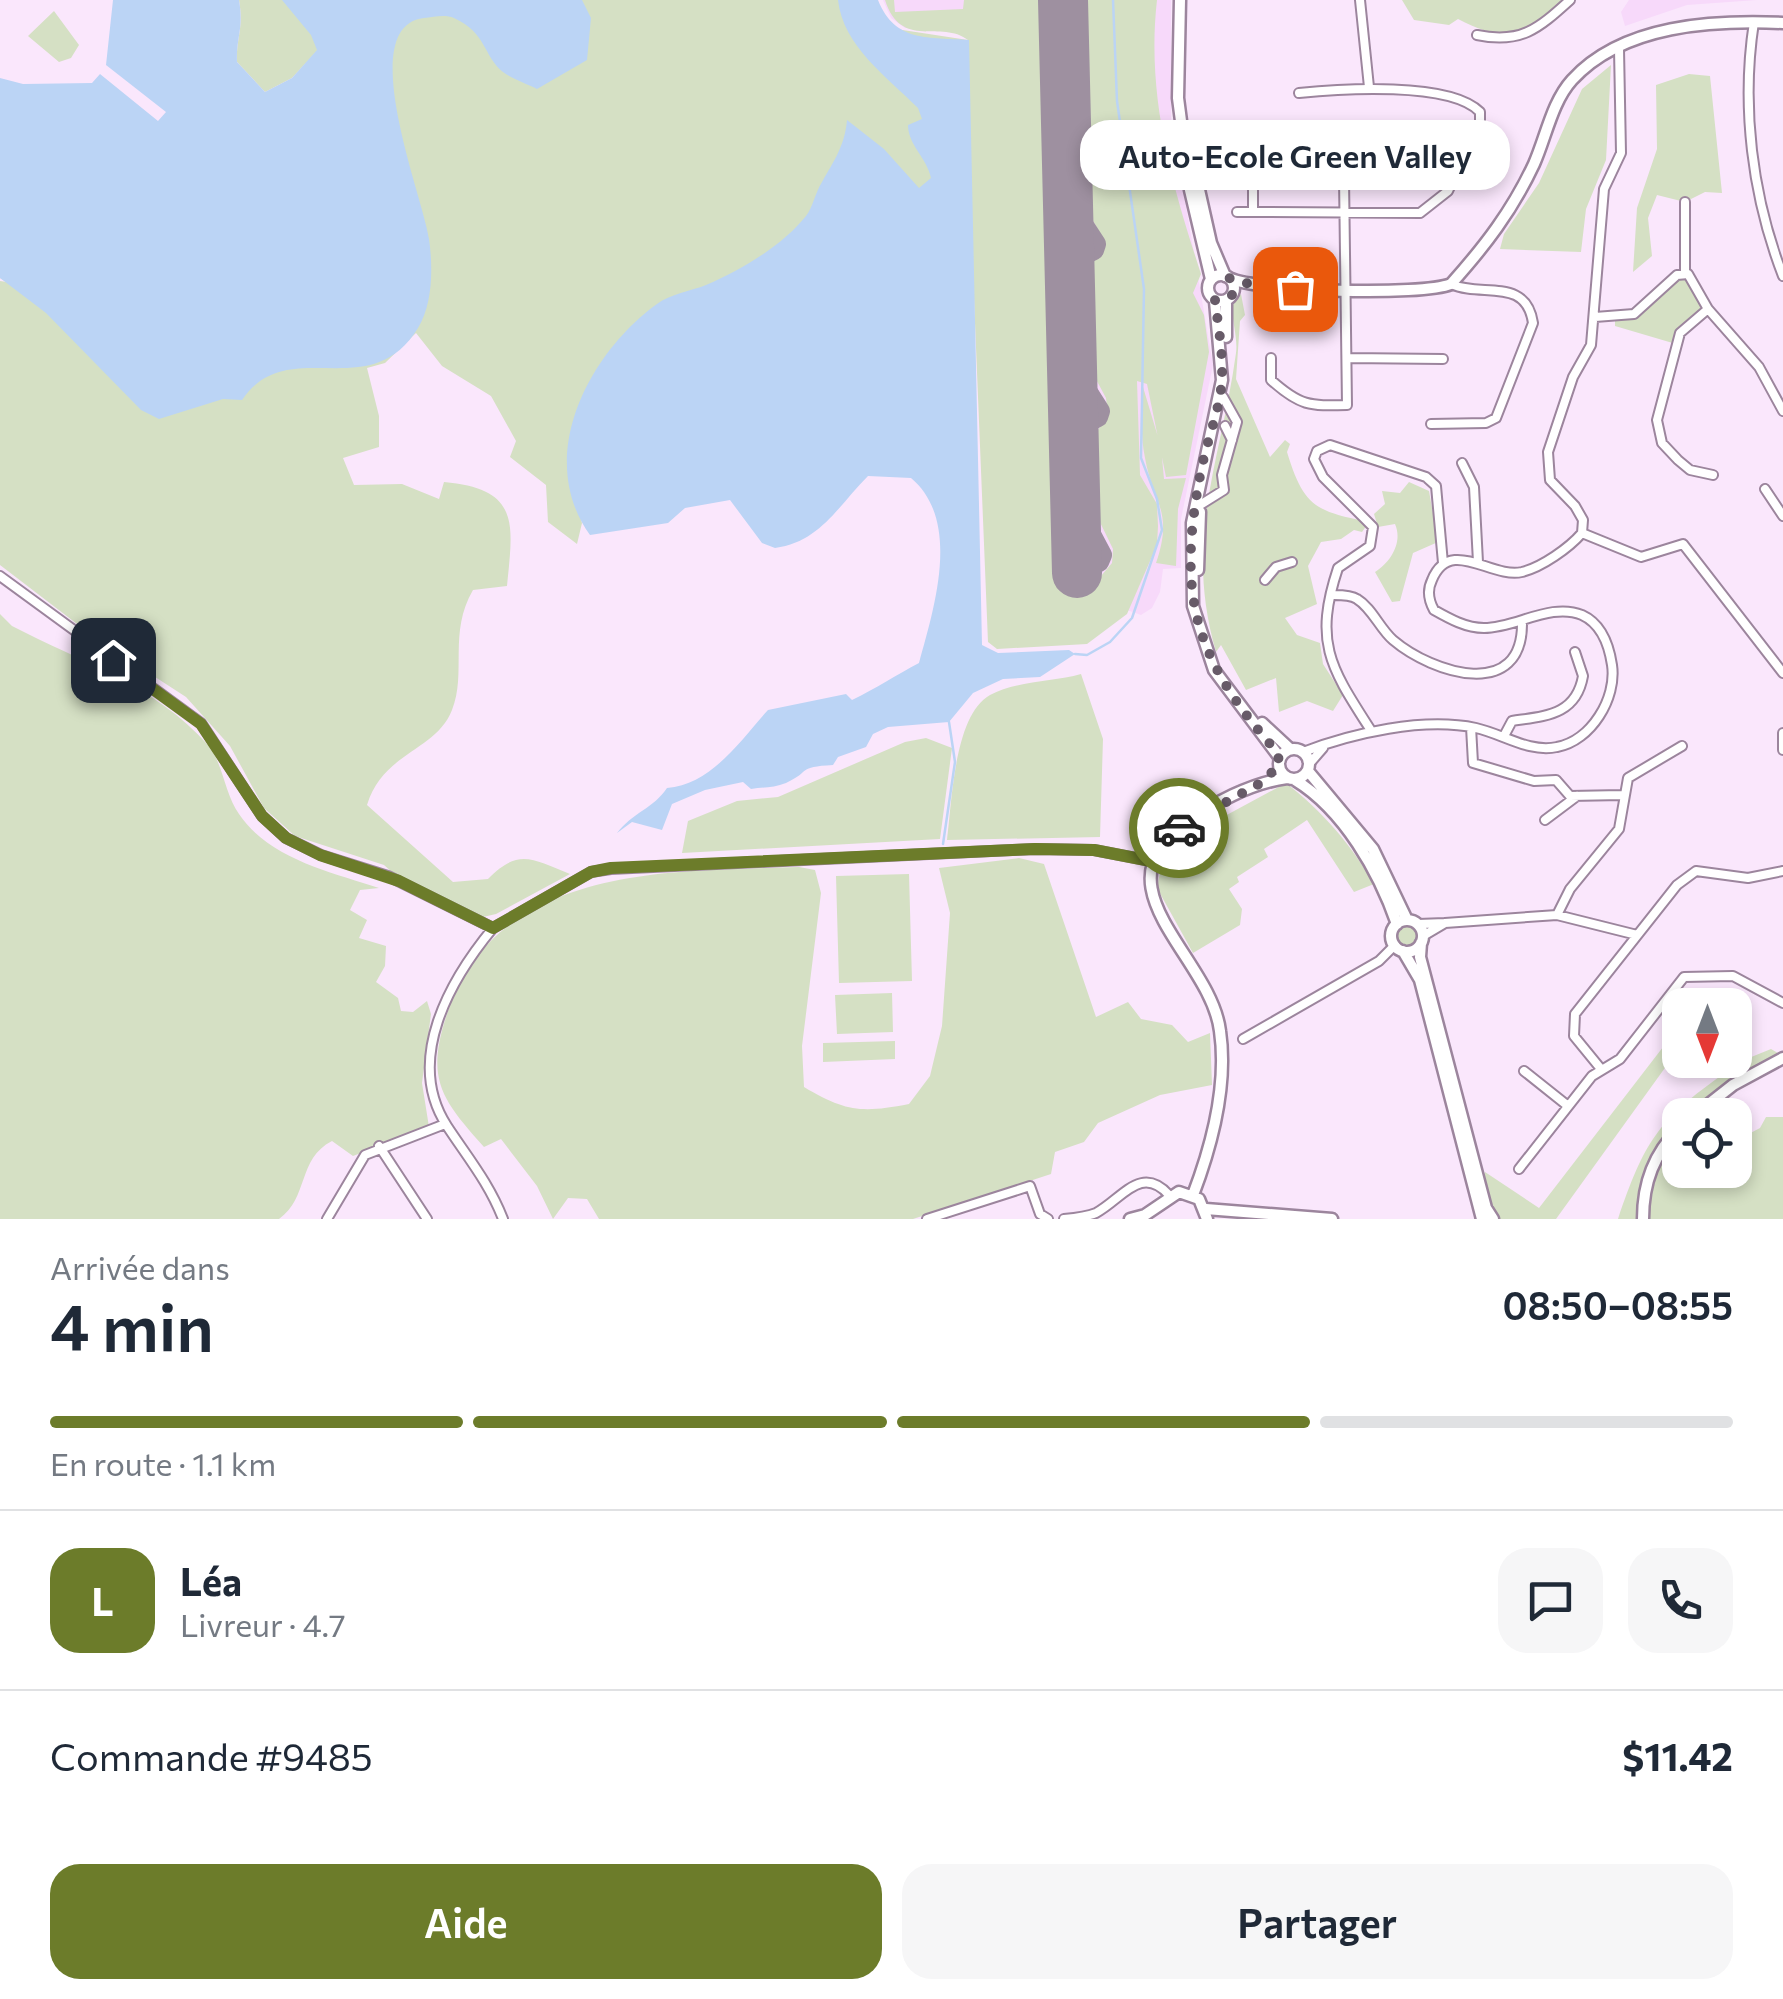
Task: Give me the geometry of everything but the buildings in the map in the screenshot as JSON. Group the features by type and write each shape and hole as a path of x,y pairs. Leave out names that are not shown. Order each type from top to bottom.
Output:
{"main road":[{"path":"1183,0 1182,71 1192,151 1201,207 1227,277 1222,380 1192,523 1194,606 1214,670 1291,779 1310,790 1369,862 1422,940 1420,956 1486,1208 1493,1219"},
{"path":"1183,0 1178,98 1194,210 1211,279 1208,292 1224,299 1260,287"},
{"path":"1211,279 1227,277 1260,287 1442,288 1450,284 1506,218 1559,100 1572,80 1620,48 1695,24 1783,24"},
{"path":"1224,299 1223,397 1200,505 1199,610 1212,653 1237,698 1290,749 1303,752 1309,767 1372,849 1407,923"},
{"path":"1259,784 1290,749"},
{"path":"1193,1195 1213,1145 1220,1030 1211,1001 1150,893 1151,861 1168,836 1192,818 1259,784 1291,779 1309,767"},
{"path":"1407,923 1392,937 1420,980 1478,1219"},
{"path":"1399,948 1422,940"},
{"path":"1717,1098 1783,1058"},
{"path":"1634,1219 1662,1148"},
{"path":"1643,1219 1645,1183"},
{"path":"1130,1219 1145,1215 1164,1199 1193,1195"},
{"path":"1193,1195 1206,1214 1332,1219"},
{"path":"1155,1219 1164,1199"}],"street":[{"path":"1360,0 1369,87"},
{"path":"1476,35 1499,40 1525,37 1570,0"},
{"path":"1754,22 1746,74 1748,108 1765,230 1783,276"},
{"path":"1582,533 1583,520 1550,480 1548,452 1573,376 1591,345 1604,189 1620,153 1620,48"},
{"path":"1236,212 1420,213 1448,191 1480,123 1480,112 1473,105 1369,87 1299,94"},
{"path":"1253,163 1253,212"},
{"path":"1271,358 1272,380 1292,398 1306,405 1346,405 1348,289 1344,178"},
{"path":"1685,202 1685,273"},
{"path":"1595,317 1634,314 1685,273"},
{"path":"1685,273 1692,276 1708,309 1759,367 1783,412"},
{"path":"1430,424 1486,423 1496,418 1533,323 1523,299 1510,290 1450,284"},
{"path":"1708,309 1680,332 1657,420 1662,443 1678,460 1690,470 1713,474"},
{"path":"1348,358 1443,359"},
{"path":"1200,505 1224,490 1222,475 1237,422 1223,397"},
{"path":"1225,426 1232,440"},
{"path":"1303,752 1370,729 1472,727 1531,748 1564,746 1592,724 1611,694 1613,672 1608,642 1584,616 1564,611 1486,628 1470,626 1434,610 1430,584 1443,563 1436,486 1426,477 1330,445 1322,447 1314,459 1316,467 1369,520 1374,535 1366,551 1338,568 1328,656 1370,729"},
{"path":"1462,462 1474,486 1478,562"},
{"path":"1765,490 1783,516"},
{"path":"1582,533 1641,557 1678,543 1686,548 1783,673"},
{"path":"1443,563 1467,558 1496,574 1527,571 1582,533"},
{"path":"1265,580 1276,567 1292,562"},
{"path":"0,576 201,724 262,816 286,838 320,855 399,881 493,928"},
{"path":"1334,594 1358,599 1404,648 1473,676 1487,676 1514,655 1522,640 1522,621"},
{"path":"1504,736 1512,721 1555,716 1571,701 1583,676 1574,652"},
{"path":"1472,727 1473,763 1534,781 1556,780 1566,794 1622,794"},
{"path":"1783,733 1783,750"},
{"path":"1309,767 1327,745"},
{"path":"1557,914 1570,890 1619,829 1622,794 1635,770 1682,746"},
{"path":"1545,820 1581,794"},
{"path":"503,1219 490,1186 446,1124 431,1080 438,1022 449,989 493,928 591,872 1035,849 1094,850 1151,861"},
{"path":"1600,1070 1574,1036 1572,1022 1686,875 1698,870 1748,878 1783,871"},
{"path":"1407,923 1557,914 1637,936"},
{"path":"1422,940 1445,922"},
{"path":"1243,1039 1399,948"},
{"path":"1519,1169 1600,1070 1620,1059 1684,977 1733,976 1783,1003"},
{"path":"1524,1071 1568,1106"},
{"path":"327,1219 358,1160 379,1146 446,1124"},
{"path":"379,1146 427,1219"},
{"path":"1064,1219 1092,1215 1139,1182 1148,1181 1164,1199"},
{"path":"926,1219 1030,1186 1040,1214 1048,1219"}],"shaded area":[{"path":"883,0 1171,0 1171,118 1213,365 1181,519 1181,568 1163,569 1160,592 1152,608 1141,615 1124,609 1002,646 973,31 905,28 891,18"},
{"path":"1629,0 1757,0 1687,5 1625,26 1621,12"}],"green space":[{"path":"239,0 866,0 876,31 896,29 968,40 958,34 911,30 892,15 885,0 894,0 895,12 963,9 964,0 1046,0 1061,578 1101,576 1112,563 1113,549 1096,514 1092,437 1108,417 1106,398 1091,370 1088,264 1103,254 1103,238 1086,209 1082,0 1157,0 1158,105 1171,173 1201,274 1193,293 1204,315 1209,352 1186,475 1166,477 1147,384 1137,381 1140,475 1157,504 1158,526 1157,545 1127,614 1087,644 997,649 988,642 973,274 573,492 582,523 577,544 548,522 546,485 510,457 516,441 491,396 442,366 416,333 385,363 367,368 379,416 379,447 343,458 354,485 402,484 439,499 444,482 487,492 507,513 511,545 507,586 473,590 461,622 458,682 452,710 434,735 385,774 367,805 453,882 488,879 509,863 527,859 570,874 496,914 483,917 384,865 295,836 264,808 230,746 186,697 98,640 0,565 0,281 7,282 0,278 0,257 123,367 316,52 292,78 265,92 237,62"},
{"path":"1402,0 1561,1 1524,29 1502,34 1458,19 1449,25 1414,20"},
{"path":"54,11 79,45 71,58 59,62 28,36"},
{"path":"1611,65 1606,160 1586,209 1581,252 1500,249 1504,234 1539,183 1582,89"},
{"path":"1689,74 1710,76 1722,193 1705,192 1685,202 1657,195 1648,218 1652,256 1633,272 1637,208 1657,149 1656,85"},
{"path":"1685,273 1708,309 1689,324 1676,344 1615,326 1615,318 1623,318"},
{"path":"1241,294 1245,315 1240,321 1236,379 1270,457 1285,440 1290,444 1287,452 1299,484 1313,503 1367,525 1362,532 1354,530 1341,539 1321,542 1308,566 1317,604 1285,618 1297,635 1320,643 1323,664 1343,695 1333,711 1307,701 1279,712 1276,678 1246,690 1221,645 1216,652 1203,573 1204,536 1236,353 1232,306"},
{"path":"1143,387 1161,447 1164,479 1186,478 1178,509 1176,566 1156,563 1163,519 1143,449"},
{"path":"1409,482 1429,491 1438,542 1413,553 1400,601 1392,602 1375,572 1394,551 1397,531 1395,524 1378,527 1374,514 1385,504 1382,491 1400,493"},
{"path":"0,614 12,626 141,690 187,724 213,751 239,814 267,842 302,862 379,888 360,890 350,910 367,920 359,938 386,946 385,966 376,982 398,998 401,1011 413,1012 427,1001 431,1014 422,1083 429,1127 353,1156 332,1141 313,1158 295,1200 279,1219 0,1219"},
{"path":"1081,674 1103,739 1100,837 947,840 957,761 978,705 990,695 1011,687"},
{"path":"926,738 952,748 940,839 682,853 688,821 737,801 778,797 905,742"},
{"path":"1309,776 1355,822 1411,920 1445,923 1431,930 1421,943 1481,1184 1485,1172 1539,1208 1662,1048 1662,1072 1556,1219 1474,1219 1475,1206 1420,980 1393,941 1396,924 1369,862 1303,781"},
{"path":"1286,783 1335,829 1374,884 1354,892 1307,820 1264,849 1268,857 1237,877 1239,882 1229,889 1242,909 1240,925 1193,953 1157,888 1163,856 1186,837"},
{"path":"1019,858 1044,864 1096,1017 1128,1002 1141,1019 1172,1025 1188,1042 1210,1033 1212,1085 1160,1095 1098,1123 1084,1142 1055,1152 1051,1174 913,1219 599,1219 587,1199 568,1198 553,1219 537,1186 501,1139 484,1147 447,1100 441,1086 438,1054 448,1011 473,963 506,927 548,902 595,885 698,871 799,867 815,870 821,893 802,1046 804,1087 855,1108 909,1104 930,1076 942,1026 950,913 939,868"},
{"path":"909,874 912,981 839,983 836,876"},
{"path":"892,993 893,1032 837,1034 835,995"},
{"path":"895,1041 895,1059 823,1062 823,1043"},
{"path":"1771,1049 1783,1056 1752,1077 1752,1057"},
{"path":"1718,1078 1750,1078 1720,1098 1692,1098"},
{"path":"1766,1117 1783,1117 1783,1219 1618,1219 1636,1171 1662,1128 1662,1188 1752,1188 1752,1132 1760,1128"}],"water":[{"path":"113,0 239,0 237,62 265,92 292,78 317,50 311,35 282,0 582,0 591,18 587,60 537,89 503,72 479,37 454,18 424,18 404,28 394,50 393,81 431,261 429,297 418,328 399,351 377,363 282,371 261,381 242,400 223,399 159,419 141,410 46,313 0,278 0,78 23,84 92,83 100,74 158,121 166,112 106,65"},
{"path":"838,0 878,0 885,14 904,31 969,40 982,645 998,653 1069,650 1075,654 1040,677 1003,679 973,693 949,722 888,727 873,734 866,747 838,757 833,765 809,768 777,786 751,789 743,782 705,790 672,804 662,830 632,822 617,833 667,788 698,779 711,770 768,710 846,694 852,700 919,663 925,641 937,592 940,541 927,496 911,478 868,476 816,530 775,548 762,543 730,500 685,508 668,523 590,535 574,505 567,473 577,409 610,350 657,304 733,272 796,227 808,212 838,152 847,120 884,149 919,188 931,178 909,132 908,125 922,119 918,108 857,46"}],"waterway":[{"path":"1075,654 1087,655 1110,642 1132,618 1162,530 1157,499 1141,458 1144,289 1117,101 1113,0"},
{"path":"943,844 955,762 949,722"}],"taxiway":[{"path":"1068,201 1096,244 1094,250 1082,256 1070,253 1065,243 1069,230"},
{"path":"1072,367 1100,411 1098,417 1087,423 1074,420 1069,410 1073,397"},
{"path":"1075,504 1102,555 1099,562 1087,567 1076,560 1072,549 1076,537"}],"runway":[{"path":"1063,0 1077,573"}],"way so far":[{"path":"1179,828 1259,784 1279,766 1278,753 1214,670 1198,629 1192,584 1192,523 1222,380 1215,300 1223,302 1234,292 1229,278 1260,287 1295,289"}],"place":[{"name":"Auto-Ecole Green Valley","path":"1295,289"}],"route":[{"path":"113,660 177,702 201,724 262,816 286,838 320,855 388,876 493,928 532,902 591,872 611,868 1035,849 1094,850 1151,861 1168,836 1179,828"}]}
